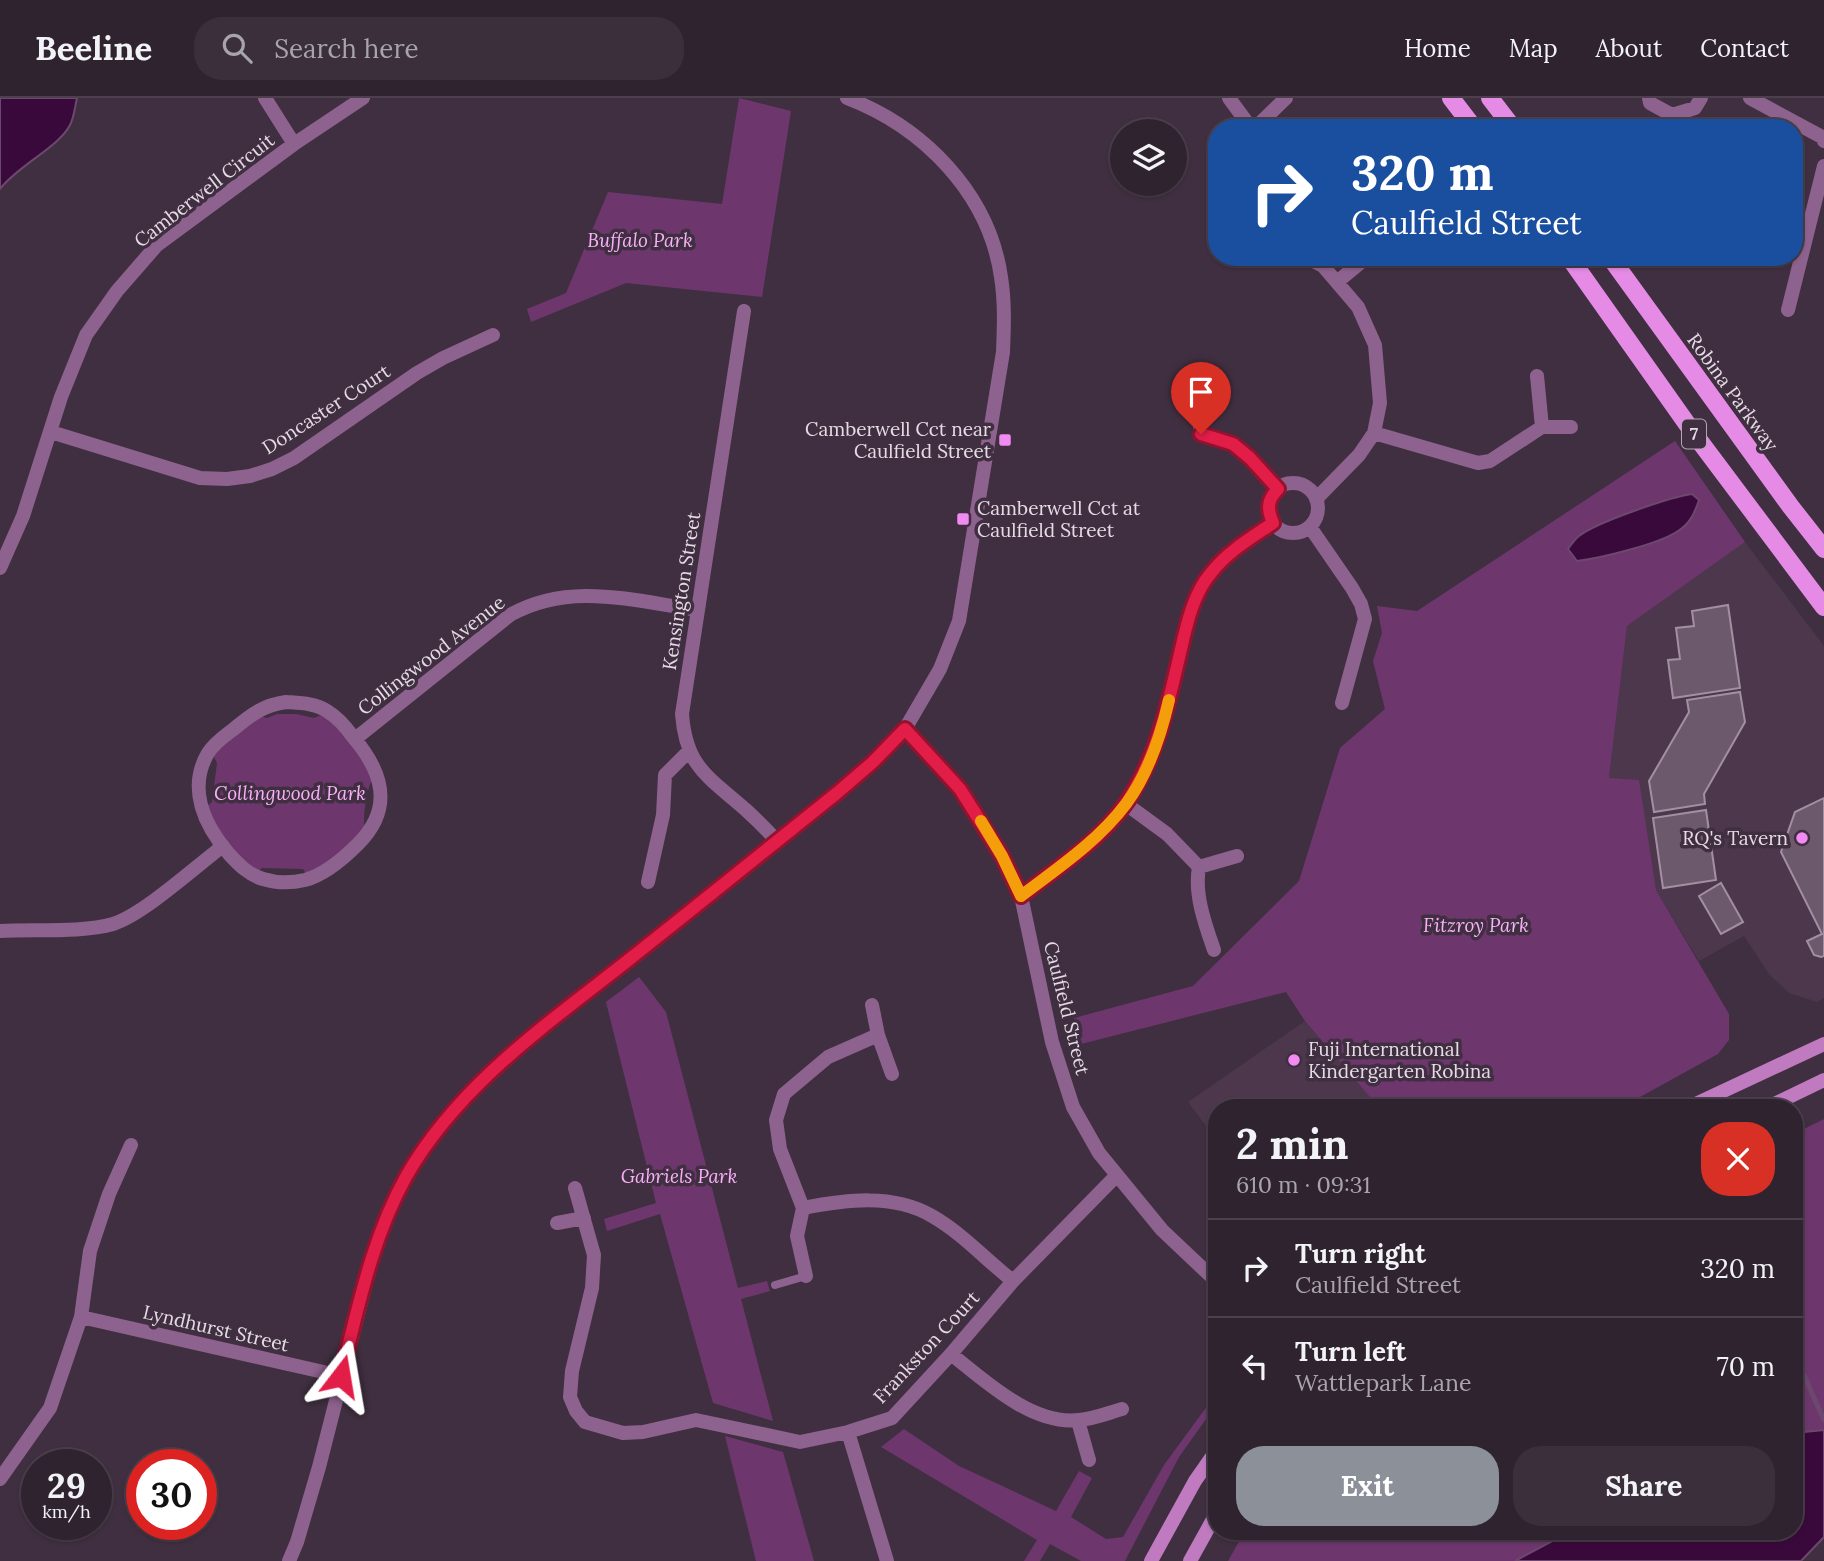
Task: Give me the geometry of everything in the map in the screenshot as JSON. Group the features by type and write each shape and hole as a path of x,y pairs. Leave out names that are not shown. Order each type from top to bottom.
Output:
{"main road":[{"path":"1451,98 1467,119"},
{"path":"1489,98 1506,119"},
{"name":"7","path":"1575,266 1692,431 1824,607"},
{"name":"Robina Parkway","path":"1617,266 1824,549"},
{"path":"1706,1099 1824,1044"},
{"path":"1785,1099 1824,1080"},
{"path":"1151,1561 1208,1462"},
{"path":"1190,1561 1208,1528"}],"street":[{"path":"265,98 294,145"},
{"name":"Camberwell Circuit","path":"0,568 23,516 61,397 86,335 130,275 157,245 363,98"},
{"path":"291,1561 306,1514 365,1280 390,1209 425,1147 467,1094 493,1069 864,770 905,729 940,668 960,621 1003,352 1004,297 1001,274 984,223 963,185 945,163 925,142 902,126 878,111 847,98"},
{"path":"1229,98 1246,119"},
{"path":"1263,119 1286,98"},
{"path":"1649,98 1650,103 1672,115 1695,108 1701,98"},
{"path":"1750,98 1789,119"},
{"path":"1803,127 1822,137 1824,141"},
{"path":"1803,250 1824,166"},
{"path":"1316,499 1359,455 1374,433 1380,403 1376,345 1358,307 1323,266"},
{"path":"1337,282 1356,266"},
{"path":"1788,310 1799,266"},
{"name":"Kensington Street","path":"744,311 682,714 683,735 689,751 711,782 746,810 777,841"},
{"name":"Doncaster Court","path":"51,432 200,478 250,476 272,469 294,457 417,373 493,335"},
{"path":"1537,376 1542,427"},
{"path":"1188,377 1198,408 1201,434 1233,444 1250,458 1278,489"},
{"path":"1374,433 1478,463 1490,461 1542,427 1571,427"},
{"path":"1295,484 1311,491 1316,499 1318,512 1310,527 1297,533 1287,533 1273,523 1268,511 1269,502 1278,489 1295,484"},
{"path":"1021,896 1080,851 1126,804 1150,761 1194,605 1209,575 1226,556 1273,523"},
{"path":"1310,527 1361,604 1365,619 1342,703"},
{"name":"Collingwood Avenue","path":"355,739 510,615 537,601 571,595 593,595 698,610"},
{"name":"Collingwood Avenue","path":"286,702 313,705 327,711 355,739 372,761 380,785 374,823 355,847 320,874 308,879 282,882 263,879 242,867 205,820 200,804 200,777 209,751 261,708 286,702"},
{"name":"Caulfield Street","path":"905,729 960,789 1002,856 1021,896 1052,1042 1073,1107 1099,1153 1116,1176 1162,1230 1208,1273"},
{"path":"648,882 663,815 665,775 689,751"},
{"path":"1126,804 1167,834 1199,867"},
{"path":"0,930 88,927 114,923 139,910 223,846"},
{"path":"1199,867 1237,856"},
{"path":"1199,867 1197,878 1200,898 1214,950"},
{"path":"872,1005 878,1035 892,1074"},
{"path":"806,1276 797,1236 803,1208 780,1149 776,1120 784,1094 828,1057 878,1035"},
{"path":"0,1479 50,1408 81,1317 90,1251 109,1194 131,1145"},
{"name":"Frankston Court","path":"575,1188 594,1255 592,1288 572,1371 570,1397 585,1422 623,1433 643,1432 696,1420 800,1442 848,1432 892,1418 1013,1281 1116,1176"},
{"path":"803,1208 868,1200 899,1203 930,1215 1013,1281"},
{"path":"557,1223 584,1218"},
{"name":"Lyndhurst Street","path":"81,1317 341,1376"},
{"path":"951,1354 993,1388 1047,1419 1079,1421 1122,1409"},
{"path":"1079,1421 1089,1460"},
{"path":"848,1432 887,1561"}],"lane":[{"path":"775,1285 806,1276"}],"shaded area":[{"path":"0,98 77,98 71,122 65,133 0,189"},
{"path":"1692,494 1699,500 1686,525 1658,541 1577,561 1568,549 1579,536 1600,524 1651,505"},
{"path":"1745,542 1824,646 1824,998 1817,1002 1789,993 1769,974 1744,936 1699,961 1656,890 1652,867 1609,778 1627,626"},
{"name":"Fuji International Kindergarten Robina","path":"1305,1021 1372,1099 1208,1099 1208,1128 1188,1102"},
{"path":"1824,1430 1824,1537 1801,1561 1515,1561 1554,1540 1803,1540 1803,1432"}],"green space":[{"name":"Buffalo Park","path":"739,98 791,111 762,297 626,283 531,322 527,309 566,293 608,192 722,204"},
{"name":"Fitzroy Park","path":"1675,441 1745,542 1627,626 1609,778 1639,780 1656,890 1729,1014 1729,1040 1718,1054 1636,1099 1372,1099 1305,1021 1286,992 1081,1044 1074,1018 1193,986 1299,881 1340,748 1385,709 1373,661 1382,633 1377,606 1417,611"},
{"name":"Collingwood Park","path":"277,714 314,718 323,714 352,744 373,779 366,803 365,829 338,855 307,875 303,869 262,868 258,872 228,842 206,807 212,802 217,763 213,755 258,716 267,718"},
{"name":"Gabriels Park","path":"639,977 666,1012 738,1288 767,1281 770,1291 741,1299 773,1421 713,1403 660,1214 607,1231 604,1219 656,1203 606,1002"},
{"path":"1824,1119 1824,1430 1803,1432 1803,1130"},
{"path":"1208,1405 1208,1416 1179,1457 1125,1561 1081,1561 1050,1544 1040,1561 1024,1561 1037,1540 881,1447 904,1429 959,1466 1056,1511 1079,1471 1092,1478 1071,1517 1106,1539 1123,1537 1164,1465"},
{"path":"725,1436 783,1452 814,1561 756,1561"},
{"path":"1240,1540 1554,1540 1515,1561 1228,1561"}],"building":[{"path":"1728,605 1740,688 1673,698 1668,660 1680,659 1676,628 1694,626 1692,611"},
{"path":"1740,692 1745,722 1704,794 1705,804 1654,812 1649,781 1689,712 1687,700"},
{"path":"1824,798 1824,956 1821,957 1814,955 1807,941 1822,934 1781,852 1795,812"},
{"path":"1706,810 1716,880 1663,888 1653,818"},
{"path":"1721,883 1743,922 1721,934 1699,896"}],"waterway":[{"path":"1803,1373 1824,1420"}],"slow traffic":[{"path":"981,821 1021,896 1080,851 1126,804 1150,761 1169,700"}],"place":[{"name":"Camberwell Cct near Caulfield Street","path":"1005,440"},
{"name":"Camberwell Cct at Caulfield Street","path":"963,519"},
{"name":"RQ's Tavern","path":"1802,838"},
{"name":"Fuji International Kindergarten Robina","path":"1294,1060"}],"route":[{"path":"341,1376 365,1280 390,1209 425,1147 467,1094 493,1069 581,997 837,793 905,729 960,789 1002,856 1021,896 1104,829 1126,804 1150,761 1168,705 1194,605 1209,575 1226,556 1273,523 1268,511 1269,502 1278,489 1250,458 1233,444 1201,434"}]}
